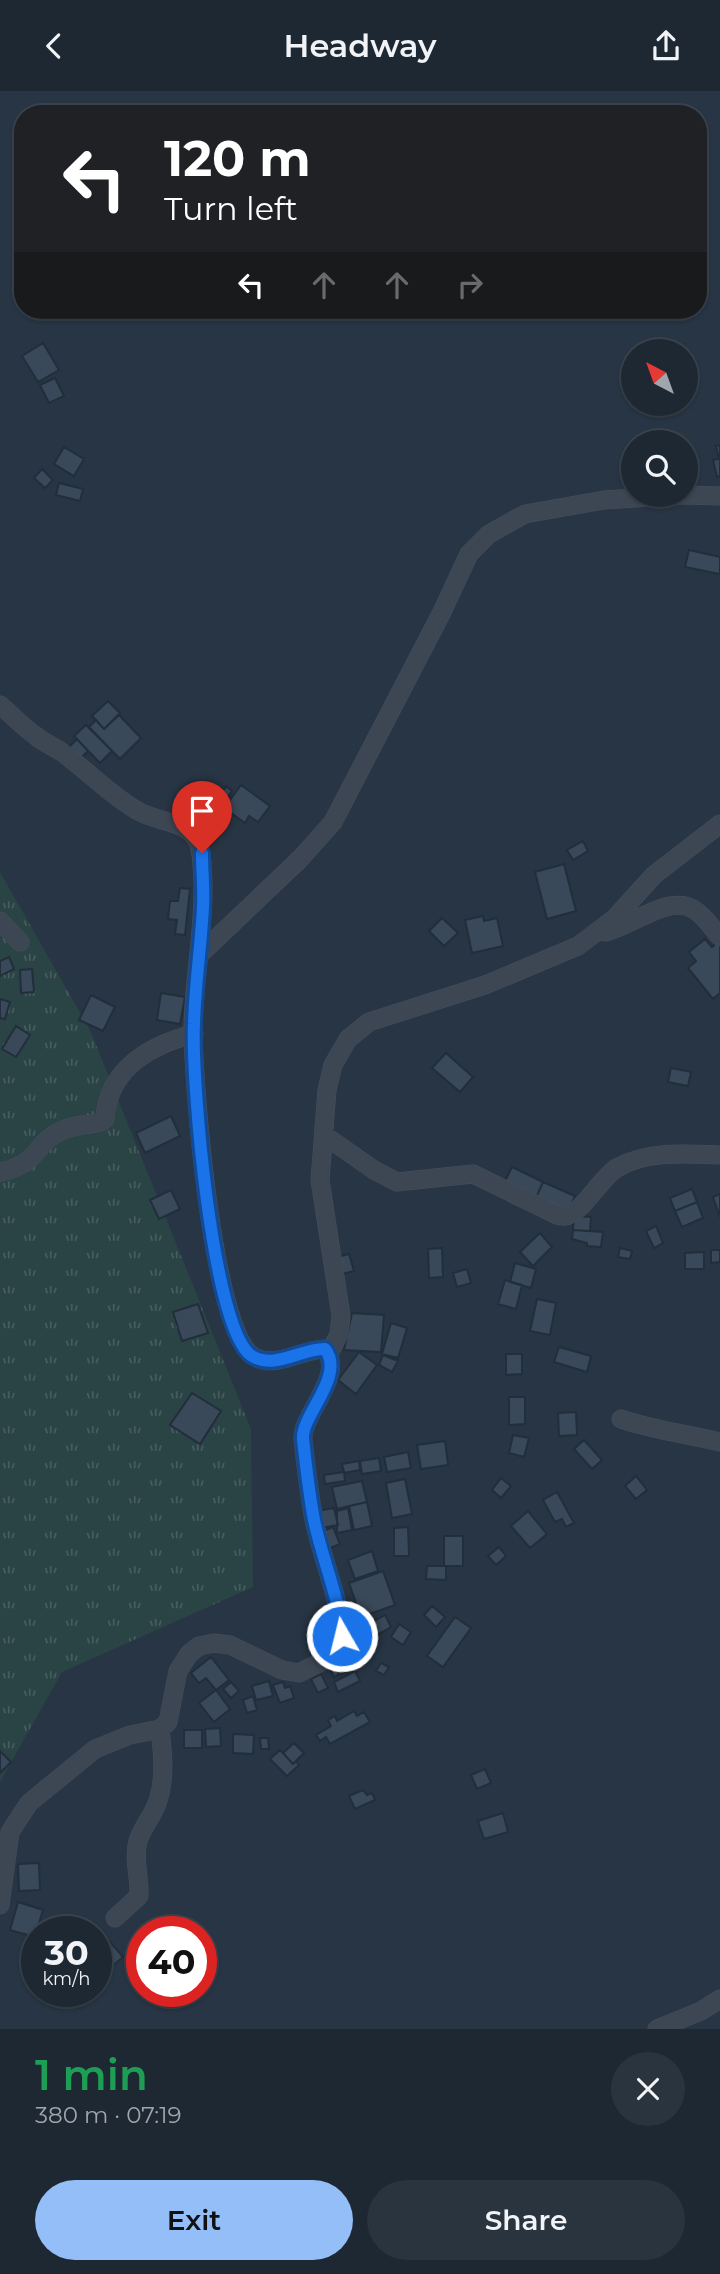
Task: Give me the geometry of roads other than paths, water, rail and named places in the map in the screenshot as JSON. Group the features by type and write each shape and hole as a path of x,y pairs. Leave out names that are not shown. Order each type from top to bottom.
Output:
{"street":[{"path":"698,495 720,496"},
{"path":"199,955 300,859 333,822 442,612 469,554 489,534 525,514 621,499"},
{"path":"0,705 117,799 145,815 184,827 196,838 202,853 203,905 194,1034 200,1136 213,1251 231,1318 243,1346 252,1356 262,1360 283,1360 315,1349 325,1349 329,1354"},
{"path":"0,1905 10,1832 29,1803 95,1749 130,1735 160,1729 168,1722 178,1671 188,1654 199,1646 230,1644 282,1670 299,1673 319,1663 342,1636 340,1614 314,1520 303,1434 324,1390 330,1364 329,1354 339,1334 341,1316 320,1180 327,1090 333,1065 348,1039 369,1021 485,985 578,946 615,918 654,876 720,824"},
{"path":"595,933 610,931 663,907 683,905 699,913 720,937"},
{"path":"0,921 20,942"},
{"path":"1,1172 26,1164 61,1130 105,1119 110,1092 136,1060 160,1045 194,1034"},
{"path":"324,1135 374,1170 397,1182 472,1174 565,1217 575,1212 614,1169 625,1164 653,1156 720,1155"},
{"path":"621,1419 647,1428 674,1431 720,1442"},
{"path":"115,1918 139,1896 136,1859 138,1840 155,1809 160,1793 163,1764 160,1729"},
{"path":"657,2029 720,2000"}]}
